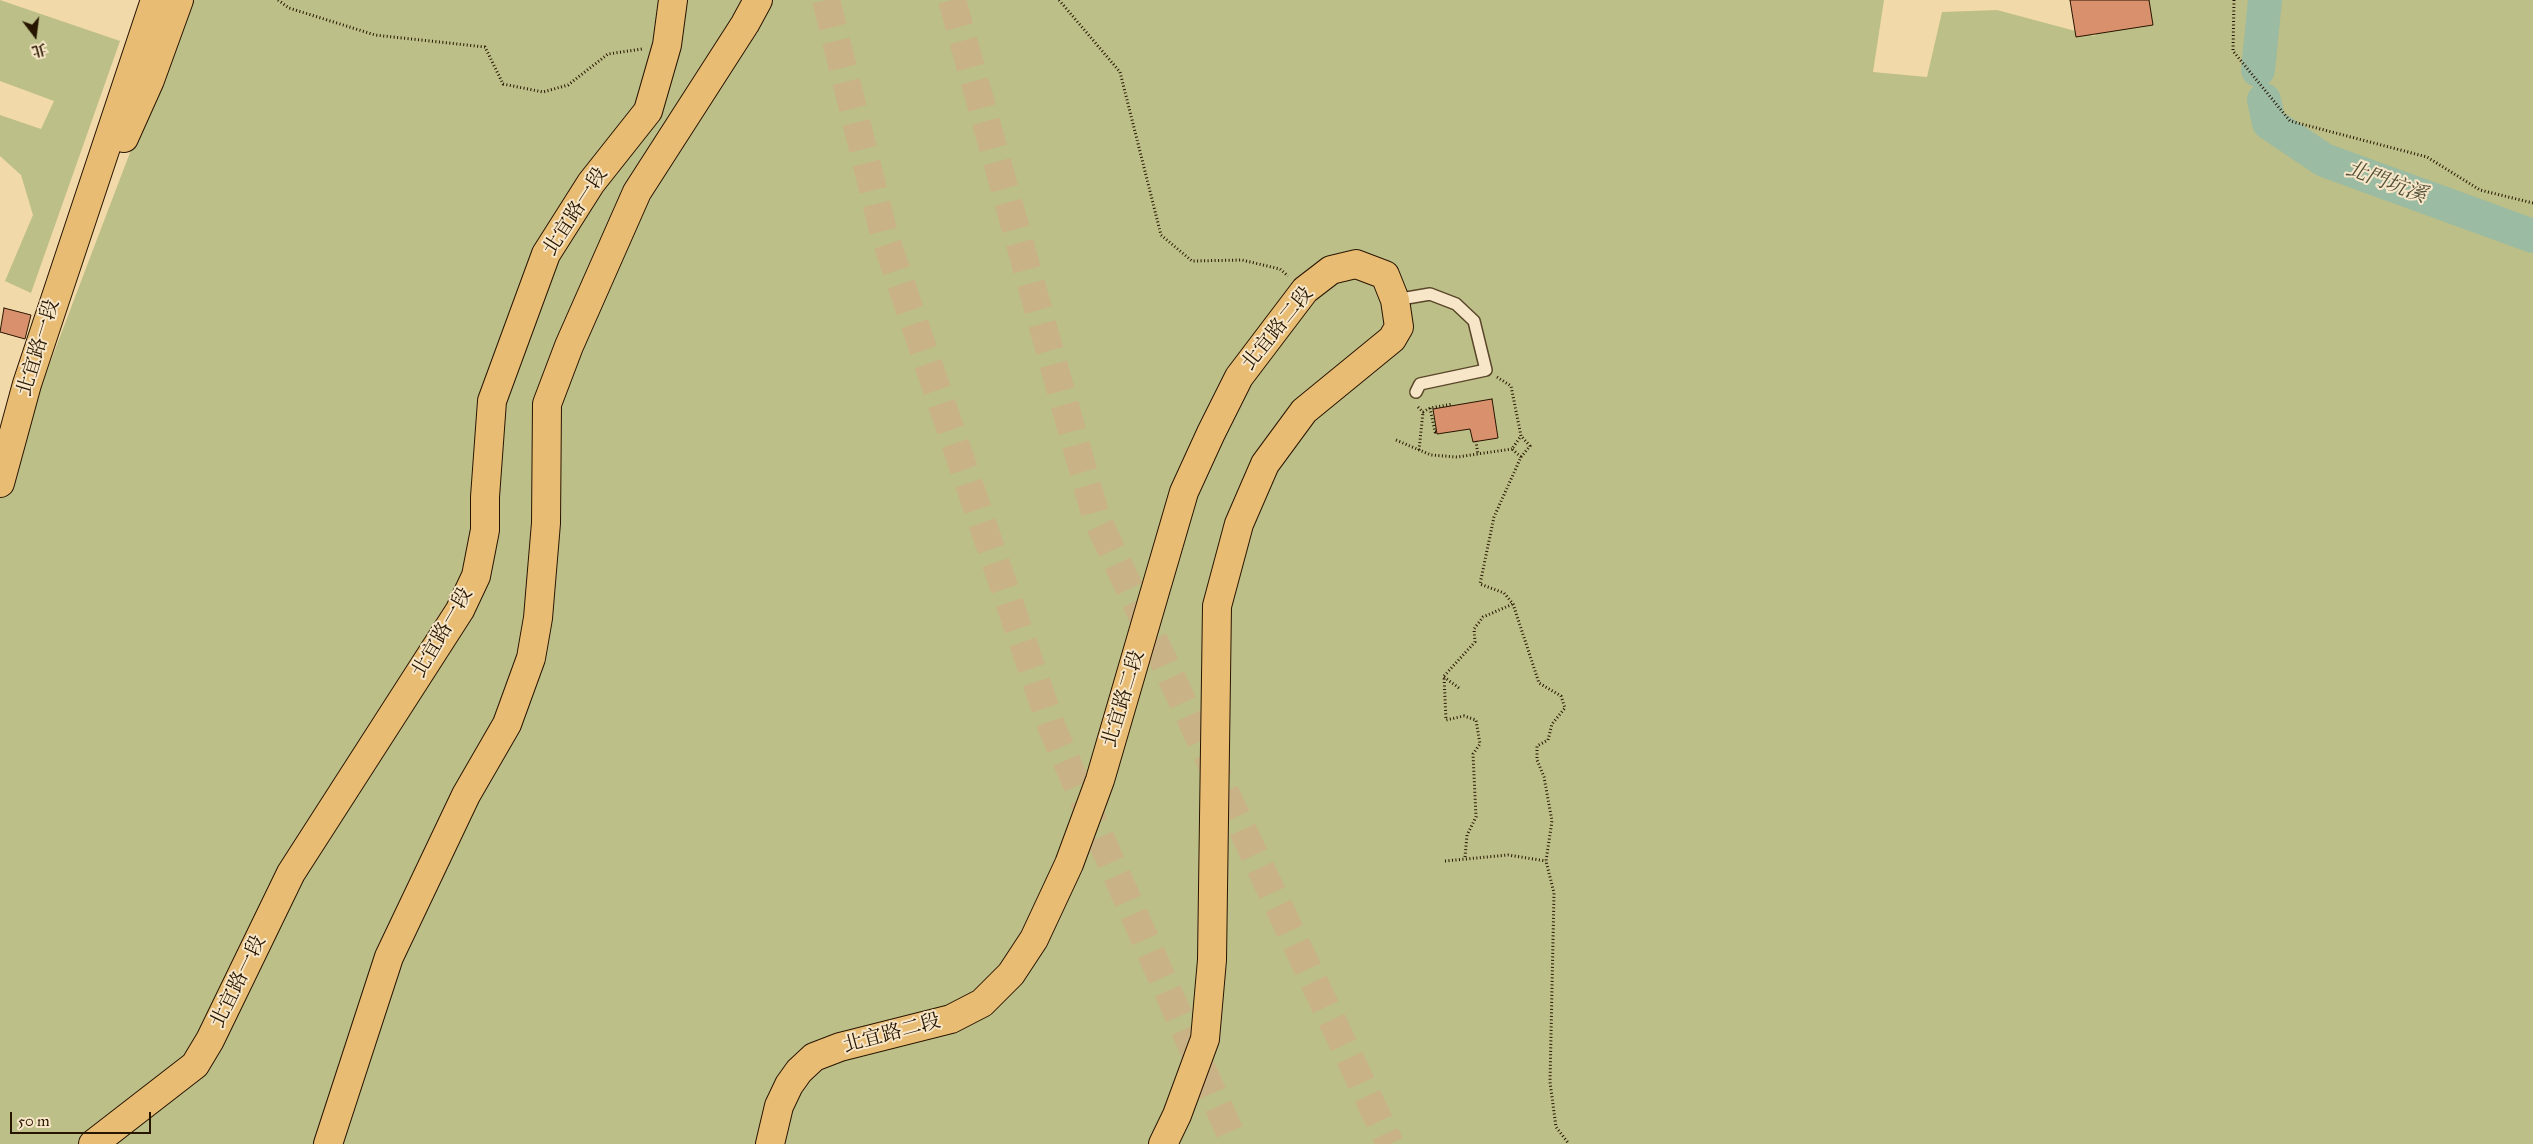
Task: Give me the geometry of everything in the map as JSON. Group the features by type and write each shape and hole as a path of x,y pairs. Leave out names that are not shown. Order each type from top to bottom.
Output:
{"main road":[{"name":"北宜路一段","path":"0,483 27,384 154,0"},
{"name":"北宜路一段","path":"82,213 106,177 146,89 179,0"},
{"name":"北宜路一段","path":"92,1144 195,1066 210,1040 291,873 460,610 476,576 485,530 485,497 492,401 546,254 591,183 648,111 668,45 673,0"},
{"name":"北宜路一段","path":"328,1144 389,957 466,796 507,724 531,658 538,618 546,523 546,404 569,346 637,192 745,24 758,0"},
{"name":"北宜路二段","path":"770,1144 779,1106 789,1085 799,1071 814,1057 840,1046 951,1019 982,1003 1011,974 1034,939 1069,864 1100,780 1161,577 1184,492 1239,377 1305,290 1331,270 1356,264 1385,275 1396,300 1399,327 1392,339 1304,411 1265,464 1239,524 1217,606 1212,960 1205,1039 1177,1115 1164,1144"}],"lane":[{"path":"1396,300 1430,294 1456,304 1474,321 1486,370 1420,384 1414,397"}],"path":[{"path":"278,0 288,8 375,35 485,47 503,84 543,92 568,85 608,54 668,45"},
{"path":"1059,0 1120,72 1161,234 1192,261 1242,260 1280,270 1305,290"},
{"path":"2234,0 2234,50 2290,121 2427,157 2480,190 2533,203"},
{"path":"1486,370 1511,386 1521,436 1530,446 1521,457 1494,517 1479,578 1480,584 1504,592 1512,604 1539,683 1561,696 1565,708 1552,724 1548,740 1537,746 1537,760 1544,777 1552,820 1546,861 1554,893 1550,1082 1556,1127 1569,1144"},
{"path":"1414,397 1423,412 1419,450"},
{"path":"1423,412 1430,408 1453,404"},
{"path":"1430,408 1434,432 1437,432"},
{"path":"1396,440 1431,455 1457,457 1512,448 1521,436"},
{"path":"1476,442 1478,455"},
{"path":"1512,448 1521,457"},
{"path":"1465,857 1467,835 1476,817 1473,754 1480,744 1476,720 1464,716 1446,720 1444,676 1462,659 1475,642 1474,629 1483,617 1512,604"},
{"path":"1444,676 1459,688"},
{"path":"1445,861 1465,857 1508,854 1546,861"}],"green space":[{"path":"0,0 120,41 31,293 5,281 33,215 21,175 0,156 0,115 41,129 54,101 0,81"},
{"path":"188,0 1884,0 1873,72 1927,77 1942,12 1997,10 2094,36 2133,0 2533,0 2533,1144 0,1144 0,450 45,376"}],"building":[{"path":"2070,0 2149,0 2153,25 2076,37"},
{"path":"4,308 31,315 25,339 0,332"},
{"path":"1492,399 1498,438 1473,442 1470,429 1437,434 1433,409"}],"waterway":[{"name":"北門坑溪","path":"2258,70 2265,0"},
{"name":"北門坑溪","path":"2264,100 2269,123 2324,160 2533,236"}],"tunnel":[{"path":"826,0 884,234 1052,728 1235,1144"},
{"path":"952,0 1096,517 1390,1144"}]}
